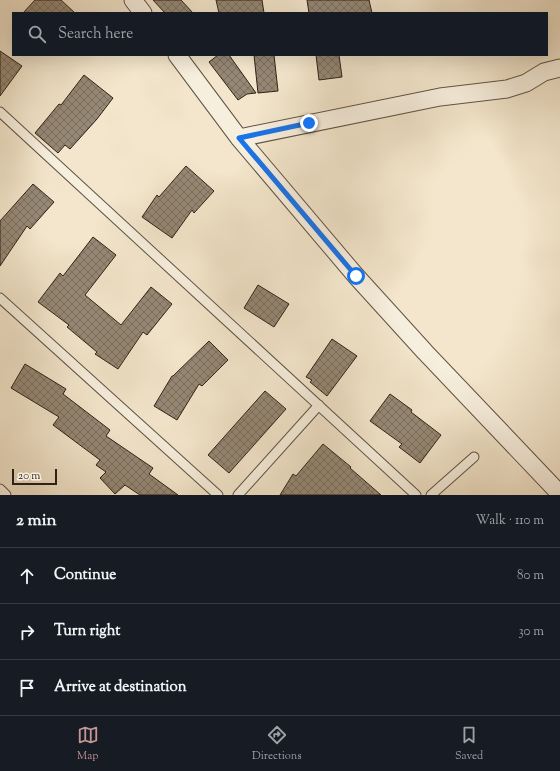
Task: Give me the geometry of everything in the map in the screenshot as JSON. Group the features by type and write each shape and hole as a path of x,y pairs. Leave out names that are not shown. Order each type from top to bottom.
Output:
{"street":[{"path":"132,0 142,12"},
{"path":"178,56 239,138 356,276 425,352 559,492"},
{"path":"239,138 440,97 507,89 526,83 544,72 560,68"}],"lane":[{"path":"0,112 416,495"},
{"path":"0,298 218,495"},
{"path":"238,495 319,406"},
{"path":"431,495 474,457"},
{"path":"0,489 6,495"}],"building":[{"path":"35,0 61,0 74,12 24,12"},
{"path":"153,0 181,0 192,12 164,12"},
{"path":"216,0 262,0 264,12 219,12"},
{"path":"307,0 369,0 372,12 309,12"},
{"path":"0,51 22,66 0,96"},
{"path":"217,56 230,56 256,93 247,94 238,100 209,62"},
{"path":"254,56 274,56 278,91 258,93"},
{"path":"316,56 339,56 342,77 319,80"},
{"path":"84,75 113,98 97,119 70,149 65,145 58,153 35,133 59,104 61,105"},
{"path":"186,166 214,191 194,213 192,210 172,238 142,217 157,195 159,197"},
{"path":"33,184 54,202 30,229 27,226 0,266 0,221"},
{"path":"93,237 116,255 85,295 121,325 151,287 172,304 147,335 143,332 118,369 95,354 97,352 67,327 69,325 38,302 60,273 63,276"},
{"path":"258,285 289,304 274,327 244,308"},
{"path":"332,339 357,356 327,396 310,382 312,380 306,377"},
{"path":"209,341 228,360 202,386 199,384 177,420 154,406 172,376"},
{"path":"25,364 66,389 63,394 110,430 106,436 153,468 149,474 178,495 140,495 125,485 115,494 100,478 106,472 96,465 100,460 53,425 59,417 11,388"},
{"path":"265,391 286,409 229,473 208,455"},
{"path":"390,394 412,410 411,412 441,435 420,463 399,447 402,444 370,421"},
{"path":"323,444 351,467 350,468 381,495 280,495 293,474 296,476"}],"route":[{"path":"309,123 239,138 356,276"}]}
